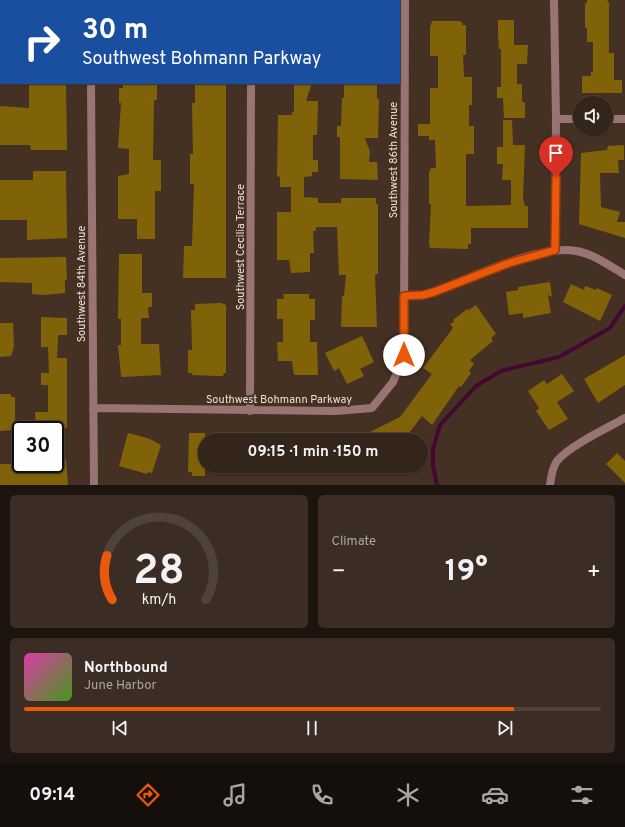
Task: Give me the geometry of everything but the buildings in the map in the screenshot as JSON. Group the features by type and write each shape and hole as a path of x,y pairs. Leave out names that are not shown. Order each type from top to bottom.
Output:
{"street":[{"name":"Southwest 86th Avenue","path":"404,296 405,0"},
{"path":"554,0 556,119 555,250"},
{"name":"Southwest 84th Avenue","path":"91,84 94,485"},
{"name":"Southwest Cecilia Terrace","path":"250,411 251,84"},
{"path":"556,119 573,119"},
{"path":"613,119 625,119"},
{"path":"404,296 428,293 509,263 555,250 566,249 587,254 625,275"},
{"name":"Southwest Bohmann Parkway","path":"93,408 336,411 372,408 393,382 404,355 404,296"},
{"path":"550,485 551,475 556,462 565,454 625,418"}],"waterway":[{"path":"437,485 433,466 433,449 440,425 476,386 501,371 559,357 610,328 625,306"}],"route":[{"path":"404,355 404,296 423,295 434,292 509,263 555,250 556,177"}]}
